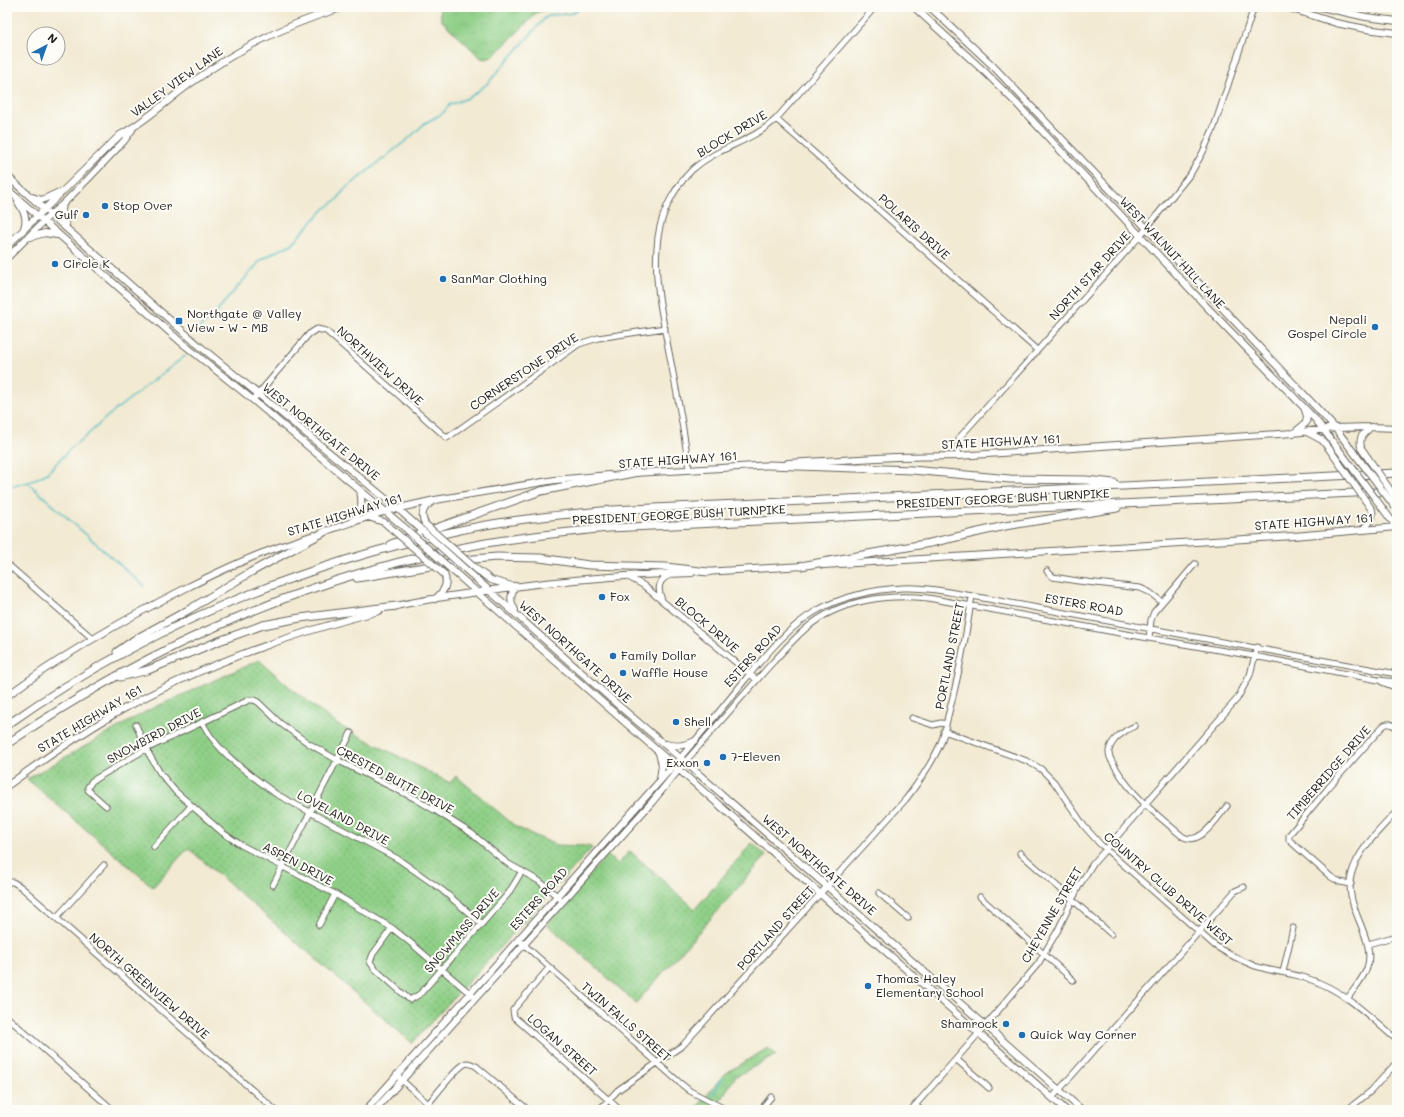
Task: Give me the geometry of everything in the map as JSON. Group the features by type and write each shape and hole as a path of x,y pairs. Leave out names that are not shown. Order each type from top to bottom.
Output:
{"highway":[{"path":"769,465 906,470 1010,480 1086,480 1142,485"},
{"path":"364,555 405,538 541,491 638,472"},
{"name":"PRESIDENT GEORGE BUSH TURNPIKE","path":"7,725 91,671 160,633 209,610 300,575 364,555 451,532 488,525 587,512 1397,472"},
{"name":"PRESIDENT GEORGE BUSH TURNPIKE","path":"7,744 59,710 110,680 164,650 223,622 277,601 365,571 405,560 461,548 512,539 577,531 649,526 1397,491"},
{"path":"801,566 930,543 1005,526 1143,503"},
{"path":"91,671 134,640 190,609 251,572 326,531"},
{"path":"336,581 474,559 497,557 540,558 589,564 666,567 708,572"},
{"path":"110,680 148,670 236,634 263,625 300,618 396,606"}],"main road":[{"name":"VALLEY VIEW LANE","path":"7,246 120,135 133,128 169,99 229,57 302,21 344,7"},
{"name":"WEST WALNUT HILL LANE","path":"914,7 1013,100 1305,409 1323,429 1397,527"},
{"name":"WEST WALNUT HILL LANE","path":"930,7 992,66 1272,360 1335,428 1396,509"},
{"path":"1286,7 1336,23 1366,29 1397,32"},
{"path":"1321,7 1366,17 1397,21"},
{"path":"1013,100 1019,94"},
{"name":"VALLEY VIEW LANE","path":"7,258 63,204 124,141 133,128"},
{"path":"1070,160 1077,154"},
{"name":"WEST NORTHGATE DRIVE","path":"7,176 150,303 397,508 618,705 1082,1110"},
{"path":"30,196 42,200 65,188"},
{"name":"WEST NORTHGATE DRIVE","path":"7,190 208,365 253,400 386,511 1066,1110"},
{"path":"15,197 25,215 26,221 23,230"},
{"path":"63,204 61,209 64,224 77,239"},
{"path":"26,239 45,233 59,236"},
{"path":"144,310 150,303"},
{"path":"1265,366 1272,360"},
{"path":"1293,433 1302,428 1306,423 1307,416 1305,409"},
{"path":"1371,427 1362,434 1360,440 1362,452 1397,500"},
{"name":"STATE HIGHWAY 161","path":"7,696 45,668 92,638 152,605 205,579 260,554 352,522 397,508 435,500 555,480 638,472 690,470 813,461 958,456 1293,433 1335,428 1397,428"},
{"path":"1305,432 1322,440 1372,510 1373,516 1371,521 1362,530"},
{"path":"352,522 360,512 362,504 360,490"},
{"path":"435,500 426,506 422,513 422,519 425,524 476,569 491,580 515,586 510,598 511,604 518,615"},
{"path":"368,517 384,522 444,574 446,584 443,591 435,599"},
{"name":"STATE HIGHWAY 161","path":"7,786 50,755 112,715 169,686 221,662 280,641 325,626 396,606 515,586 625,576 770,569 1294,536 1397,527"},
{"path":"612,711 618,705"},
{"path":"663,744 683,746 695,741"},
{"path":"658,752 662,765 660,780"},
{"name":"ESTERS ROAD","path":"366,1110 680,758"},
{"name":"ESTERS ROAD","path":"375,1110 652,802 685,762"},
{"path":"752,834 756,825"},
{"path":"882,948 888,941"}],"street":[{"name":"BLOCK DRIVE","path":"690,470 656,268 656,246 662,221 671,200 693,169 716,154 762,130 776,120 875,7"},
{"name":"NORTH STAR DRIVE","path":"958,456 959,438 1140,236 1191,173 1203,152 1214,127 1254,7"},
{"name":"POLARIS DRIVE","path":"776,120 1037,350"},
{"name":"NORTHVIEW DRIVE","path":"253,400 309,334 317,328 326,331 447,438"},
{"name":"CORNERSTONE DRIVE","path":"447,438 578,344 598,338 665,328"},
{"path":"7,564 92,638"},
{"path":"1149,638 1151,620 1154,612 1195,564"},
{"path":"1047,570 1053,577 1140,588 1149,592 1162,602"},
{"name":"BLOCK DRIVE","path":"662,601 659,585 664,578 678,573"},
{"name":"BLOCK DRIVE","path":"625,576 643,585 757,680"},
{"name":"ESTERS ROAD","path":"680,758 775,645 789,632 815,612 829,604 867,592 903,588 923,588 1256,647 1397,674"},
{"name":"ESTERS ROAD","path":"685,762 757,680 802,632 833,611 860,602 884,598 913,596 971,605 1378,680 1397,682"},
{"name":"PORTLAND STREET","path":"599,1110 618,1090 683,1045 821,894 916,786 934,757 944,731 952,701 972,596"},
{"path":"829,604 833,611"},
{"name":"CHEYENNE STREET","path":"911,1110 1030,973 1044,954 1058,930 1072,899 1092,865 1237,699 1250,675 1256,647"},
{"path":"1329,671 1330,662"},
{"path":"1378,680 1397,688"},
{"name":"SNOWBIRD DRIVE","path":"106,806 90,793 88,787 92,781 146,749 202,722 249,700 258,702"},
{"name":"CRESTED BUTTE DRIVE","path":"258,702 280,723 308,743 336,760 414,798 436,811 471,834 507,863 540,881 563,901"},
{"path":"912,718 933,725 941,723 946,724"},
{"name":"LOVELAND DRIVE","path":"202,722 212,738 242,768 276,794 398,858 442,890 482,924"},
{"name":"TIMBERRIDGE DRIVE","path":"1351,884 1340,882 1331,877 1289,840 1289,835 1383,726 1390,724 1397,728"},
{"name":"ASPEN DRIVE","path":"136,725 146,749 160,773 175,792 223,833 241,845 335,894 392,928 475,999"},
{"path":"1135,726 1124,730 1112,744 1109,751 1110,759 1124,782 1145,804 1182,836 1192,840 1203,834 1227,806"},
{"name":"COUNTRY CLUB DRIVE WEST","path":"944,731 1021,759 1040,769 1054,782 1089,832 1105,849 1214,945 1237,958 1256,966 1309,979 1337,992 1359,1007 1397,1040"},
{"path":"273,885 336,760 351,734"},
{"path":"154,847 191,806"},
{"path":"1347,999 1362,978 1367,967 1369,951 1368,944 1351,898 1352,876 1359,856 1397,811"},
{"path":"1020,853 1111,934"},
{"path":"56,918 104,865"},
{"name":"SNOWMASS DRIVE","path":"392,928 370,962 375,969 410,1000 420,994 482,924 508,894 522,871"},
{"name":"NORTH GREENVIEW DRIVE","path":"7,882 13,882 21,887 275,1110"},
{"path":"1052,1098 1235,891 1244,887"},
{"path":"879,893 908,918"},
{"path":"319,925 335,894"},
{"path":"980,897 1073,980"},
{"path":"1284,972 1293,928"},
{"path":"1368,944 1393,938"},
{"name":"TWIN FALLS STREET","path":"518,940 690,1091 727,1110"},
{"name":"LOGAN STREET","path":"549,968 512,1013 514,1017 608,1099"},
{"path":"7,1017 113,1110"},
{"path":"956,1059 989,1088"},
{"path":"1347,1110 1371,1090 1397,1062"},
{"path":"428,1104 459,1068 466,1063 476,1066 528,1110"},
{"path":"396,1075 435,1110"},
{"path":"762,1110 763,1106 771,1098"},
{"path":"608,1099 620,1110"},
{"path":"916,1105 921,1110"}],"green space":[{"path":"440,7 555,7 538,12 492,57 486,59 481,58 441,20"},
{"path":"259,660 292,689 338,725 450,783 456,776 516,827 556,845 587,846 592,848 412,1043 188,848 153,887 27,779 147,711"},
{"path":"752,843 766,856 636,1003 547,924 607,855 618,864 630,851 695,909"},
{"path":"768,1048 776,1055 735,1077 714,1110 695,1110 724,1074"}],"waterway":[{"path":"199,329 216,314 261,260 290,245 324,209 337,200 344,190 408,139 425,123 444,112 449,105 470,97 487,84 545,18 554,14 571,13 581,7"},
{"path":"7,488 32,481 47,473 74,445 109,415 185,356"},
{"path":"28,483 144,586"},
{"path":"711,1097 723,1077"},
{"path":"702,1110 705,1106"}],"place":[{"name":"Stop Over","path":"105,206"},
{"name":"Gulf","path":"86,215"},
{"name":"Circle K","path":"55,264"},
{"name":"SanMar Clothing","path":"443,279"},
{"name":"Northgate @ Valley View - W - MB","path":"179,321"},
{"name":"Nepali Gospel Circle","path":"1375,327"},
{"name":"Fox","path":"602,597"},
{"name":"Family Dollar","path":"613,656"},
{"name":"Waffle House","path":"623,673"},
{"name":"Shell","path":"676,722"},
{"name":"7-Eleven","path":"723,757"},
{"name":"Exxon","path":"707,763"},
{"name":"Thomas Haley Elementary School","path":"868,986"},
{"name":"Shamrock","path":"1006,1024"},
{"name":"Quick Way Corner","path":"1022,1035"}]}
